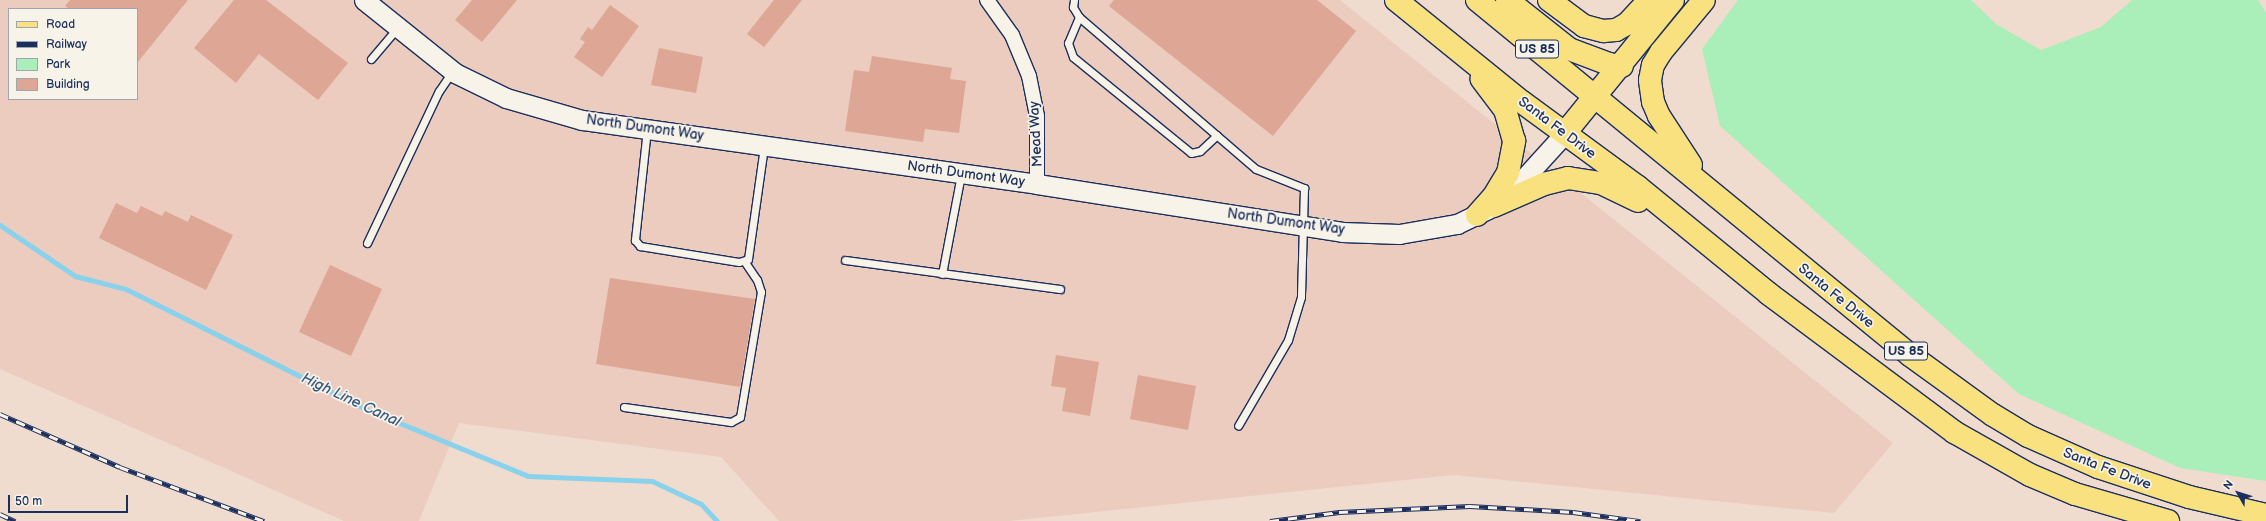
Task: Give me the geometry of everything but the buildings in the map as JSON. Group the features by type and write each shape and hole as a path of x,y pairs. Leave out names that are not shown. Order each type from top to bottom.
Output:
{"main road":[{"name":"Santa Fe Drive","path":"1396,0 1522,102 1566,133 1876,377 1954,432 2030,475 2075,494 2168,521"},
{"name":"Santa Fe Drive","path":"1477,0 1916,359 1993,415 2028,436 2098,467 2145,484 2266,515"},
{"path":"1507,0 1569,49 1609,64 1622,66"},
{"path":"1549,0 1584,26 1610,31 1627,24 1649,0"},
{"path":"1566,133 1622,66 1673,0"},
{"path":"1704,0 1661,52 1653,65 1650,80 1653,102 1659,116 1708,189"},
{"path":"1459,50 1505,110 1514,141 1508,173 1485,210"},
{"path":"1485,210 1544,184 1568,178 1585,179 1618,190 1688,228"}],"street":[{"name":"North Dumont Way","path":"364,0 452,71 506,98 582,120 1037,184 1342,232 1399,234 1432,230 1457,224 1485,210 1515,188 1566,133"},
{"name":"Mead Way","path":"987,0 1012,35 1029,76 1037,116 1037,184"}],"lane":[{"path":"1074,0 1073,7 1079,17 1256,168 1304,188 1301,297 1288,340 1238,426"},
{"path":"1079,17 1068,43 1074,56 1191,153 1200,151 1217,135"},
{"path":"371,59 398,27"},
{"path":"366,243 439,91 452,71"},
{"path":"624,407 731,422 740,417 761,292 757,280 744,262 640,246 635,240 647,129"},
{"path":"744,262 748,259 764,145"},
{"path":"942,274 961,173"},
{"path":"845,260 1060,289"}],"shaded area":[{"path":"0,0 1340,0 1893,443 1834,513 1454,475 1009,521 779,521 721,457 459,423 419,521 344,521 0,369"}],"green space":[{"path":"1738,0 1971,0 1996,24 2041,50 2101,27 2132,0 2258,0 2266,13 2266,481 2180,468 2019,394 1720,126 1702,49"}],"waterway":[{"name":"High Line Canal","path":"0,225 75,276 126,289 368,410 528,476 652,481 701,504 717,521"}],"railway":[{"path":"0,414 120,467 264,521"},
{"path":"1270,521 1339,512 1470,506 1573,512 1640,521"},
{"path":"0,514 15,521"}]}
